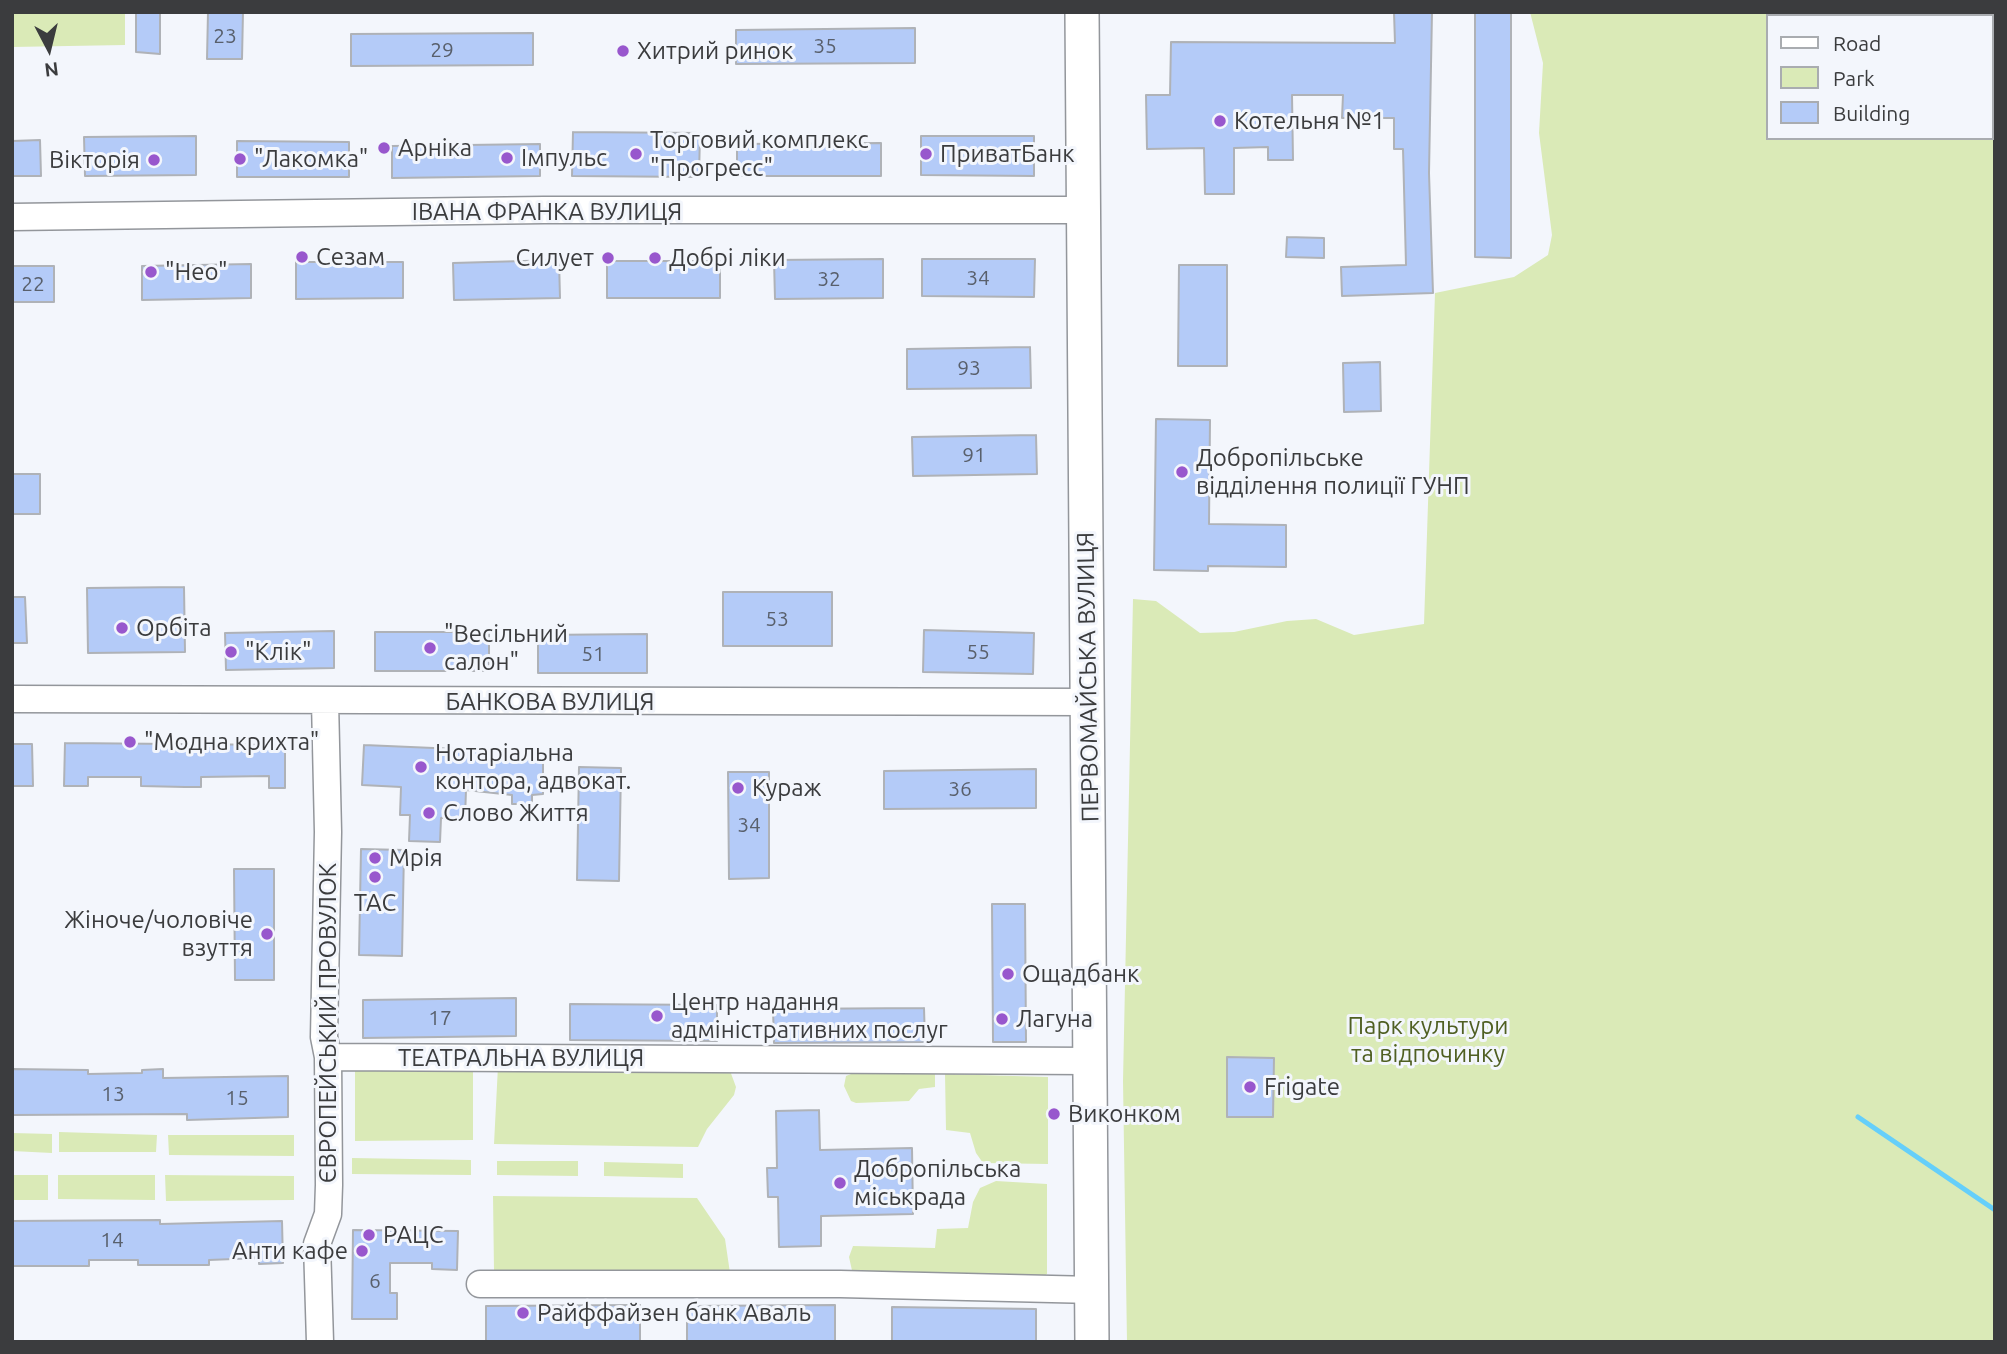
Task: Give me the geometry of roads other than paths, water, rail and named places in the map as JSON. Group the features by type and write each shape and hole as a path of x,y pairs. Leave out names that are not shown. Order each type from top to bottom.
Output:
{"main road":[{"name":"ПЕРВОМАЙСЬКА ВУЛИЦЯ","path":"1082,12 1094,1290 1092,1342"}],"street":[{"name":"ІВАНА ФРАНКА ВУЛИЦЯ","path":"12,217 544,210 1082,210"},
{"name":"БАНКОВА ВУЛИЦЯ","path":"12,699 325,702 1087,702"},
{"name":"ЄВРОПЕЙСЬКИЙ ПРОВУЛОК","path":"320,1342 317,1244 328,1214 328,1057 324,1037 328,832 325,702"},
{"name":"ТЕАТРАЛЬНА ВУЛИЦЯ","path":"328,1057 1091,1061"},
{"path":"480,1284 841,1284 1094,1290"}],"waterway":[{"path":"1858,1117 1995,1210"}],"place":[{"name":"Хитрий ринок","path":"623,51"},
{"name":"Котельня №1","path":"1220,121"},
{"name":"Арніка","path":"384,148"},
{"name":"Торговий комплекс \"Прогресс\"","path":"636,154"},
{"name":"ПриватБанк","path":"926,154"},
{"name":"Імпульс","path":"507,158"},
{"name":"\"Лакомка\"","path":"240,159"},
{"name":"Вікторія","path":"154,160"},
{"name":"Сезам","path":"302,257"},
{"name":"Силует","path":"608,258"},
{"name":"Добрі ліки","path":"655,258"},
{"name":"\"Нео\"","path":"151,272"},
{"name":"Добропільське відділення полиції ГУНП","path":"1182,472"},
{"name":"Орбіта","path":"122,628"},
{"name":"\"Весільний салон\"","path":"430,648"},
{"name":"\"Клік\"","path":"231,652"},
{"name":"\"Модна крихта\"","path":"130,742"},
{"name":"Нотаріальна контора, адвокат.","path":"421,767"},
{"name":"Кураж","path":"738,788"},
{"name":"Слово Життя","path":"429,813"},
{"name":"Мрія","path":"375,858"},
{"name":"ТАС","path":"375,877"},
{"name":"Жіноче/чоловіче взуття","path":"267,934"},
{"name":"Ощадбанк","path":"1008,974"},
{"name":"Центр надання адміністративних послуг","path":"657,1016"},
{"name":"Лагуна","path":"1002,1019"},
{"name":"Frigate","path":"1250,1087"},
{"name":"Виконком","path":"1054,1114"},
{"name":"Добропільська міськрада","path":"840,1183"},
{"name":"РАЦС","path":"369,1235"},
{"name":"Анти кафе","path":"362,1251"},
{"name":"Райффайзен банк Аваль","path":"523,1313"}],"park label":[{"name":"Парк культури та відпочинку","path":"1428,1040"}]}
